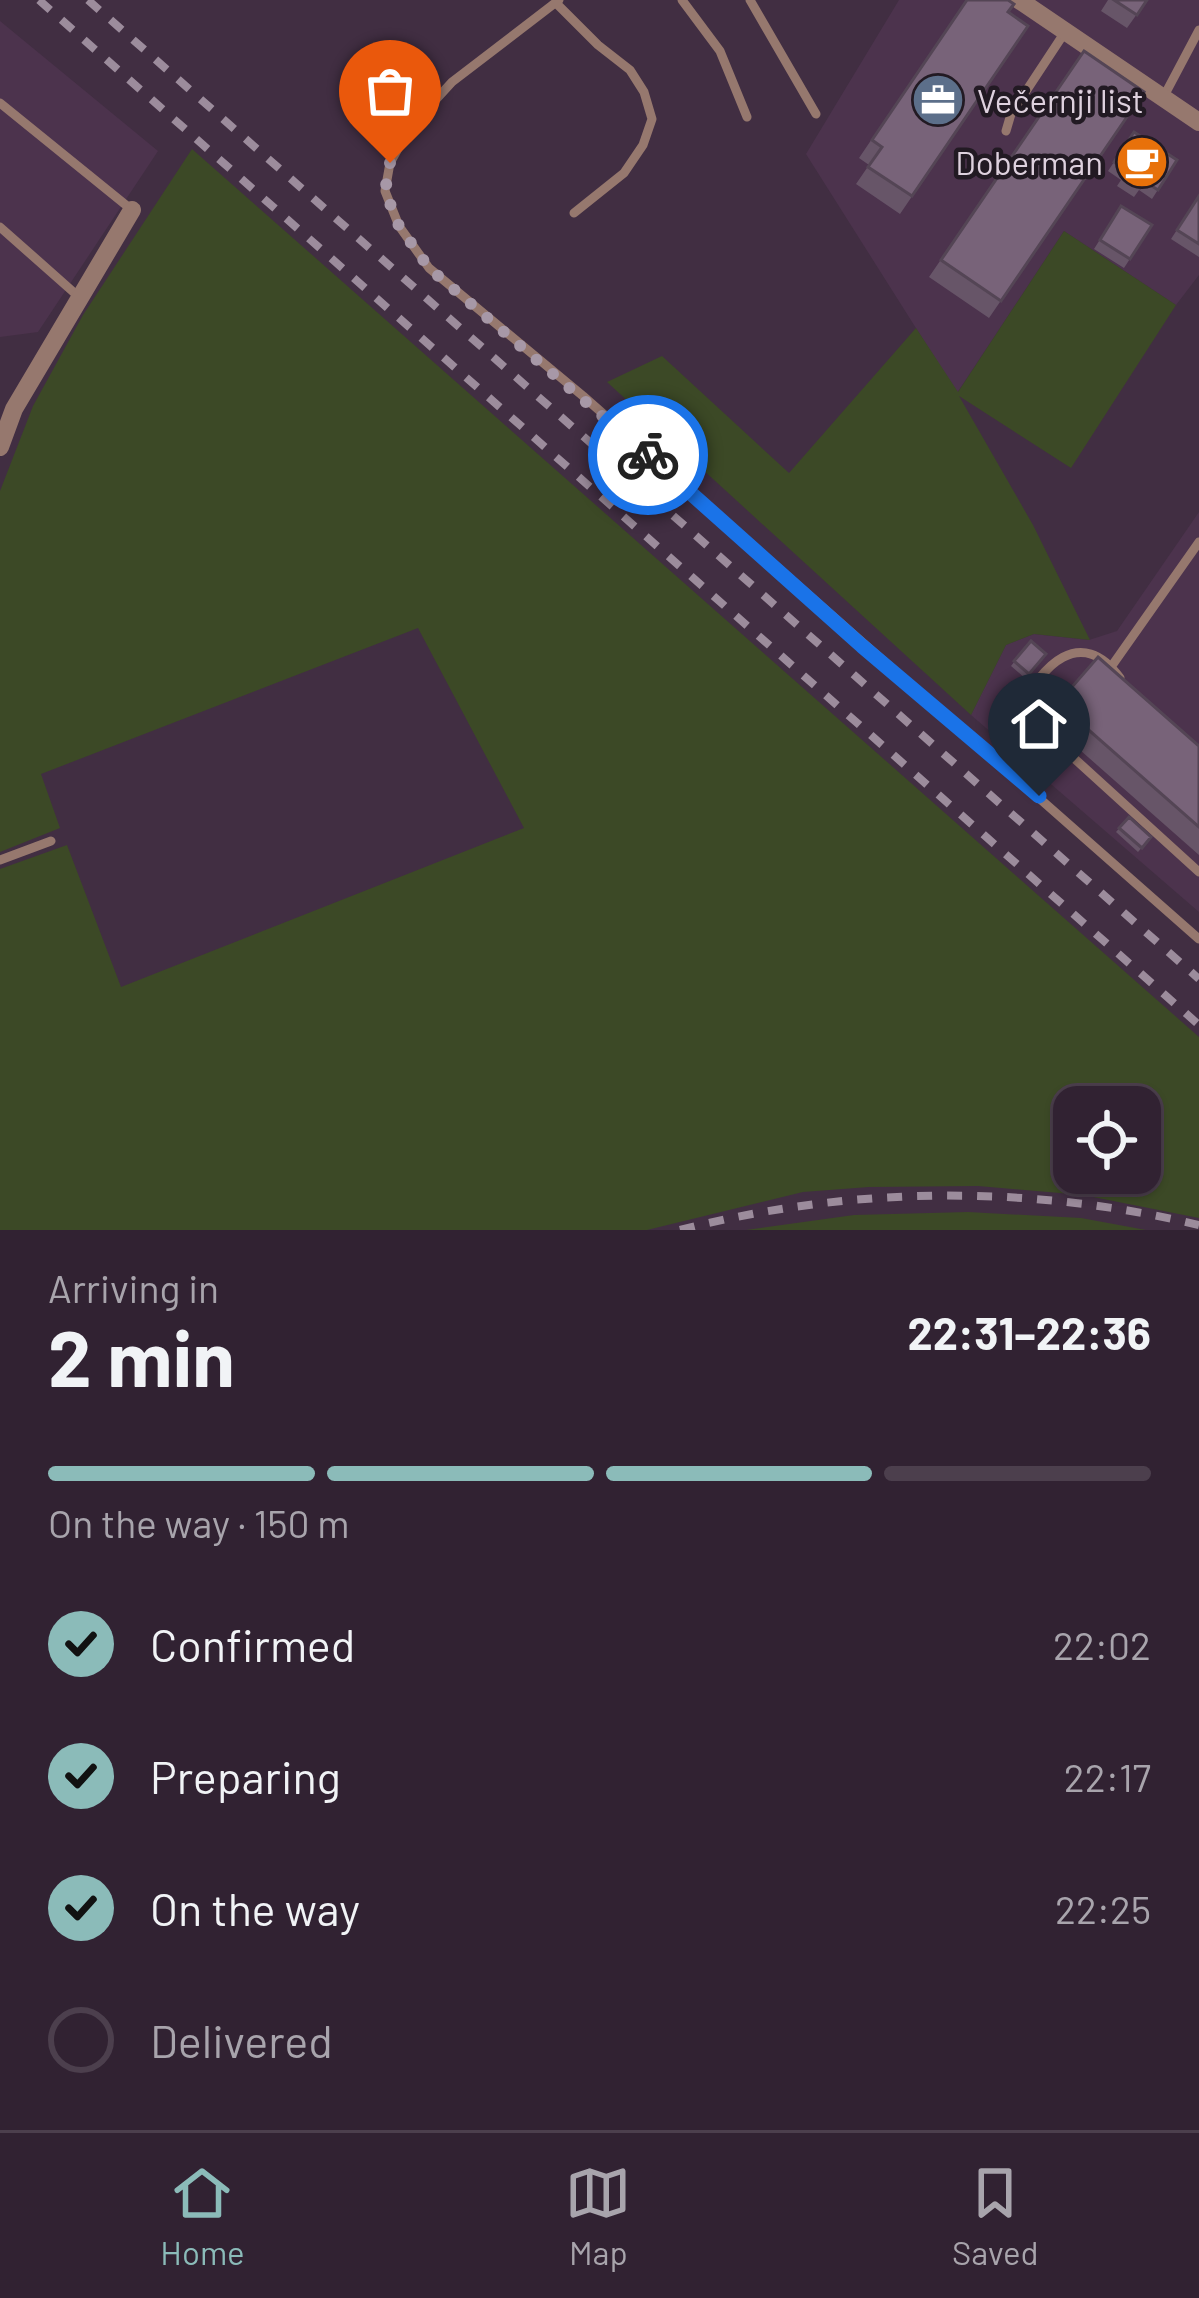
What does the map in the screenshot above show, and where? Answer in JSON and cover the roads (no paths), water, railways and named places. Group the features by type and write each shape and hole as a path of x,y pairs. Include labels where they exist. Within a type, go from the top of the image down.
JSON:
{"street":[{"path":"1019,0 1199,122"},
{"path":"0,446 14,409 132,210"}],"lane":[{"path":"537,0 554,4 630,70 644,92 652,119 643,146 624,173 574,212"},
{"path":"682,0 720,51 747,117"},
{"path":"750,0 816,114"},
{"path":"554,4 452,82 409,129 390,163 385,191 399,226 429,268 583,397 1199,939"},
{"path":"1163,98 1199,30"},
{"path":"1006,130 1011,114 1065,32"},
{"path":"1186,55 1199,62"},
{"path":"0,103 132,210"},
{"path":"0,227 80,297"},
{"path":"1112,667 1199,542"},
{"path":"1122,681 1112,667 1079,652 1066,654 1049,667 1021,710 1199,872"},
{"path":"0,860 51,841"}],"railway":[{"path":"39,0 1199,1025"},
{"path":"88,0 1199,979"},
{"path":"680,1230 809,1205 939,1196 1069,1202 1199,1225"}],"place":[{"name":"Večernji list","path":"938,100"},
{"name":"Doberman","path":"1142,162"}]}
